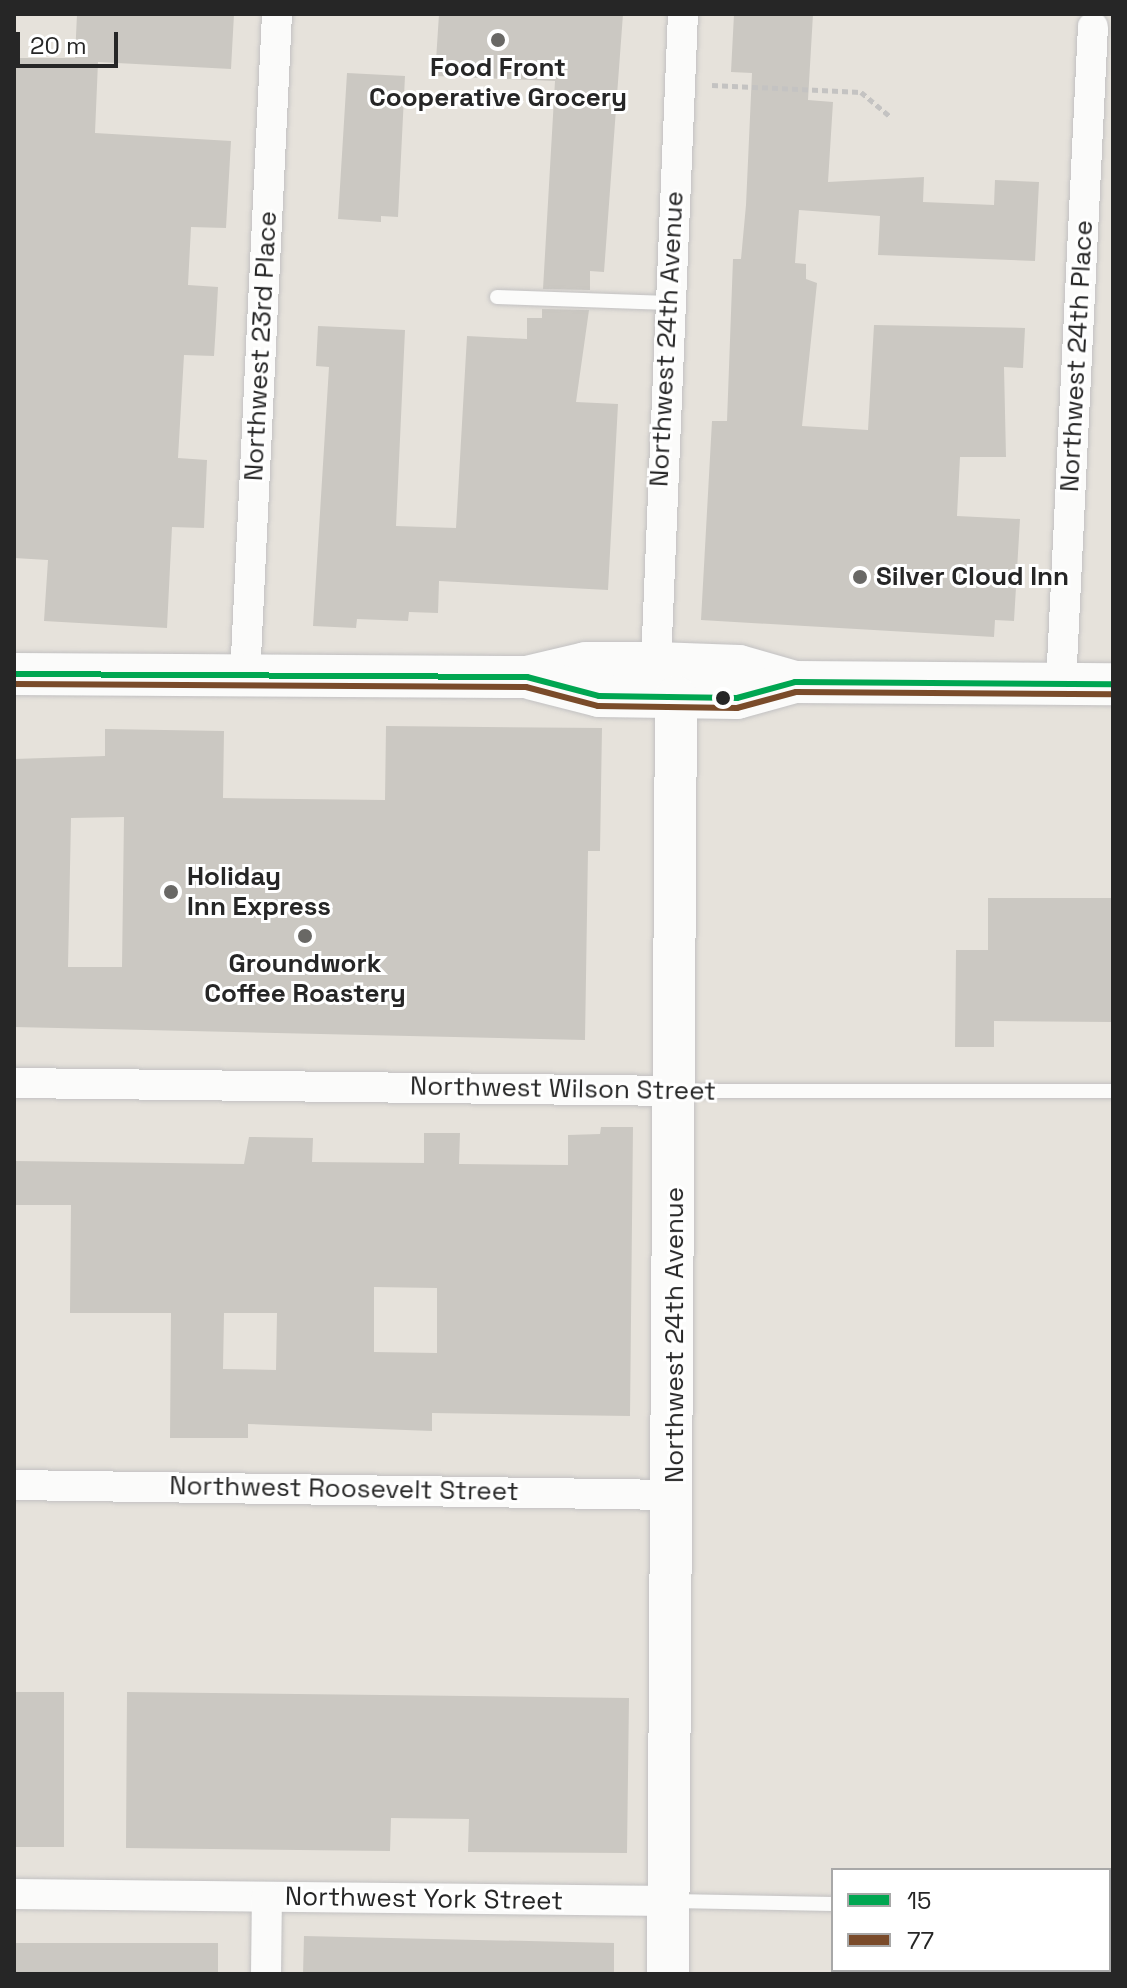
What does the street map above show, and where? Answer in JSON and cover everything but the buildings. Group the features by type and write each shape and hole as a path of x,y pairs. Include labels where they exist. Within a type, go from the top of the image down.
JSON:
{"street":[{"name":"Northwest 23rd Place","path":"245,678 277,14"},
{"name":"Northwest 24th Avenue","path":"668,1974 675,1091 666,680 669,303 683,14"},
{"name":"Northwest 24th Place","path":"1061,685 1093,27"},
{"path":"14,674 245,678 527,677 599,696 666,680 737,698 795,682 1113,684"},
{"name":"Northwest Wilson Street","path":"14,1083 675,1091"},
{"name":"Northwest Roosevelt Street","path":"14,1485 674,1495"},
{"name":"Northwest York Street","path":"14,1894 669,1901"},
{"path":"266,1974 267,1897"}],"lane":[{"path":"497,297 669,303"},
{"name":"Northwest Wilson Street","path":"675,1091 1113,1091"},
{"name":"Northwest York Street","path":"669,1901 831,1904"}],"path":[{"path":"679,83 861,92 891,117"}],"transit line":[{"name":"15","path":"14,674 527,677 599,696 737,698 795,682 1113,684"},
{"name":"77","path":"14,684 526,687 598,706 737,708 796,692 1113,694"}],"place":[{"name":"Food Front Cooperative Grocery","path":"498,40"},
{"name":"Silver Cloud Inn","path":"860,577"},
{"name":"Holiday Inn Express","path":"171,892"},
{"name":"Groundwork Coffee Roastery","path":"305,936"}]}
